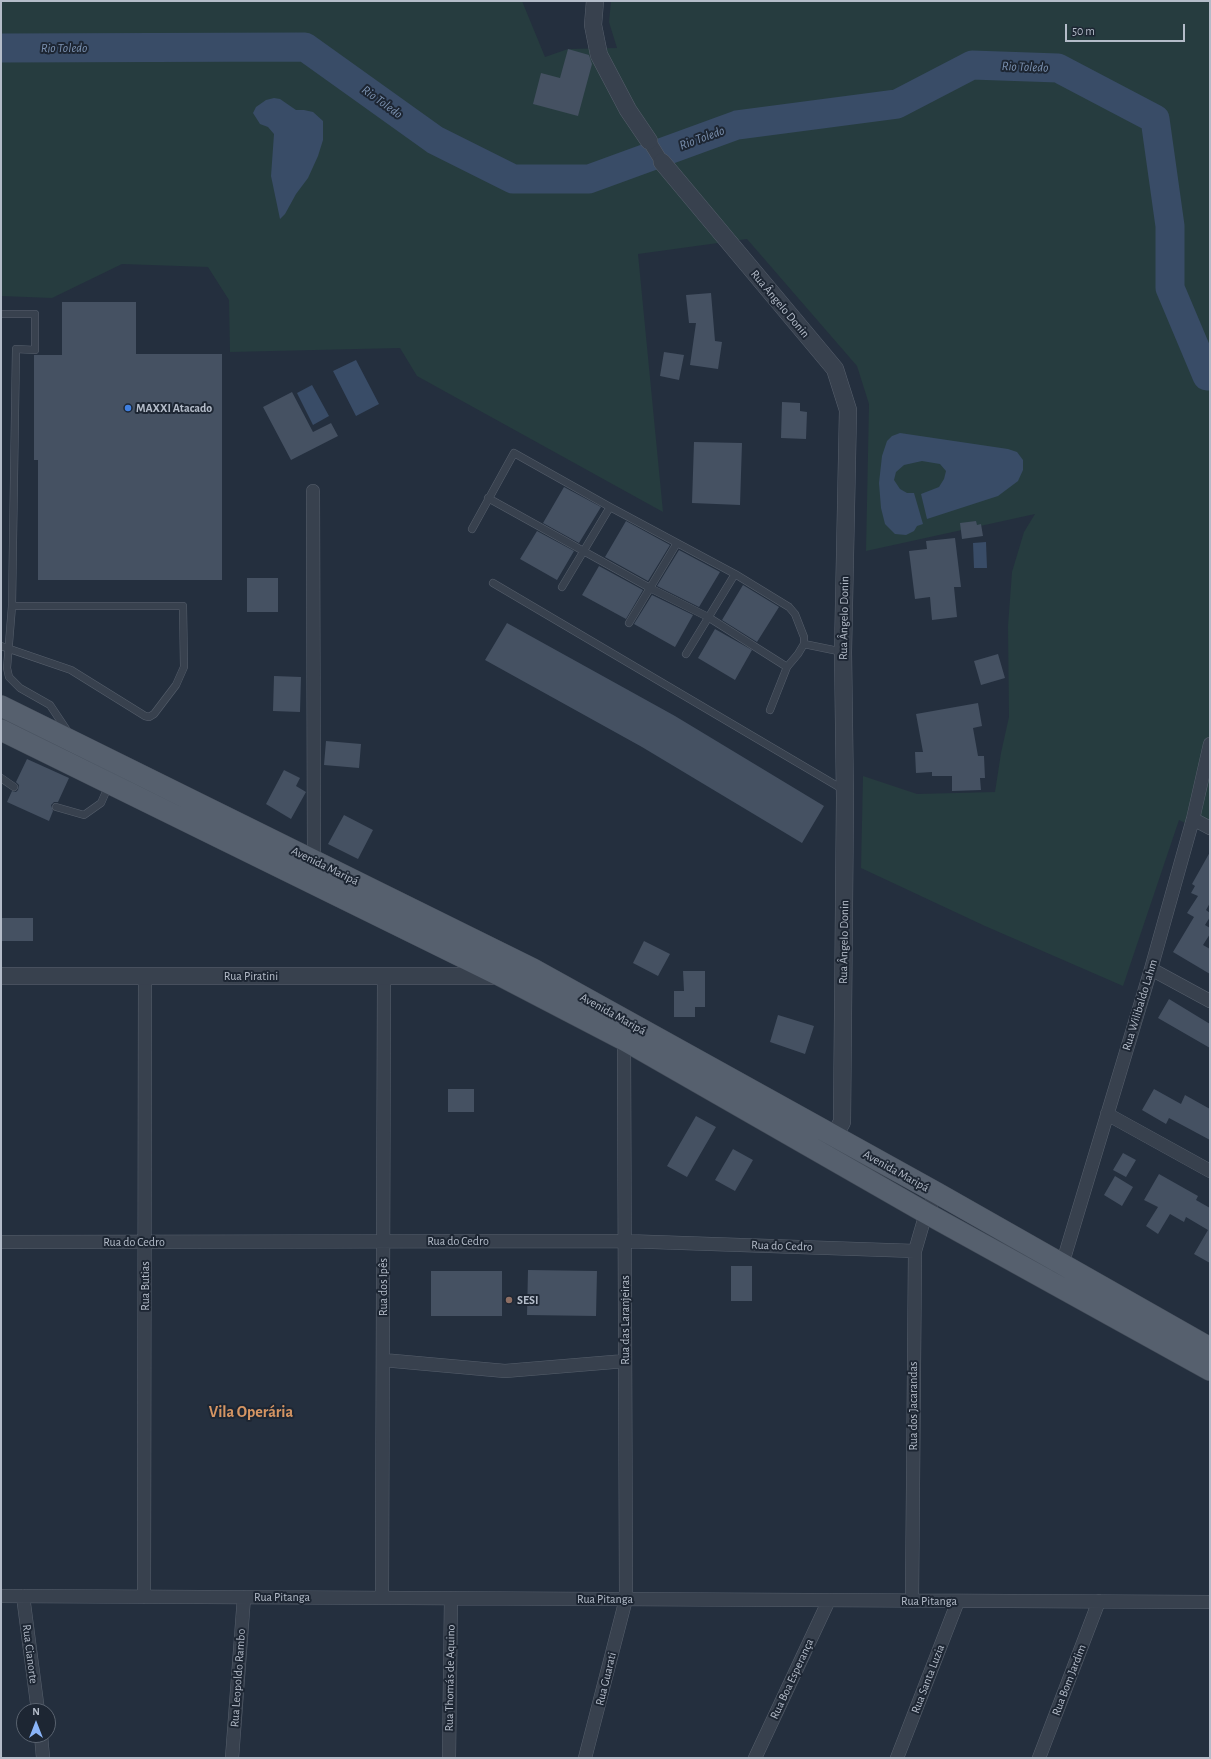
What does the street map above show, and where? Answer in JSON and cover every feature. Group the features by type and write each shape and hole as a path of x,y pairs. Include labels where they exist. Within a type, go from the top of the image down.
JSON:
{"main road":[{"name":"Avenida Maripá","path":"1,706 73,741 116,775 458,955 500,976 628,1033 834,1136 937,1193 1057,1273 1210,1370"},
{"name":"Avenida Maripá","path":"1,730 116,775 314,860 511,958 822,1154 926,1213 1057,1273 1210,1348"},
{"path":"458,955 468,953 472,947 472,939"}],"street":[{"path":"595,1 593,25 599,55 628,110 662,162"},
{"name":"Rua Ângelo Donin","path":"662,162 835,370 848,410 843,652 845,790 842,1122 834,1136"},
{"path":"313,491 314,860"},
{"name":"Rua Wilibaldo Lahm","path":"1057,1273 1151,969 1193,819 1210,744"},
{"path":"1193,819 1210,828"},
{"path":"500,976 511,958"},
{"path":"1151,969 1210,1001"},
{"name":"Rua Piratini","path":"1,976 500,976"},
{"name":"Rua Butias","path":"144,976 144,1597"},
{"name":"Rua dos Ipês","path":"382,1598 384,976"},
{"name":"Rua das Laranjeiras","path":"626,1599 624,1240 628,1033"},
{"path":"1107,1114 1210,1171"},
{"path":"822,1154 834,1136"},
{"name":"Rua dos Jacarandas","path":"912,1600 915,1251 926,1213 937,1193"},
{"name":"Rua do Cedro","path":"1,1242 624,1240 915,1251"},
{"path":"383,1360 505,1371 625,1361"},
{"name":"Rua Pitanga","path":"1,1596 1210,1602"},
{"name":"Rua Cianorte","path":"23,1596 37,1703"},
{"name":"Rua Leopoldo Rambo","path":"232,1758 244,1597"},
{"name":"Rua Thomás de Aquino","path":"449,1758 451,1598"},
{"name":"Rua Guarati","path":"585,1758 626,1599"},
{"name":"Rua Boa Esperança","path":"755,1758 829,1600"},
{"name":"Rua Santa Luzia","path":"897,1758 958,1601"},
{"name":"Rua Bom Jardim","path":"1039,1758 1099,1601"},
{"path":"42,1743 44,1758"}],"lane":[{"path":"1,314 35,314 35,350 16,349 12,606 6,668 9,677 20,688 50,705 73,741"},
{"path":"472,529 514,453 610,507 735,574 789,607 795,614 804,637 804,644 787,667 770,710"},
{"path":"488,498 583,552 708,617 787,667"},
{"path":"562,587 610,507"},
{"path":"629,623 677,543"},
{"path":"686,654 735,574"},
{"path":"493,583 845,790"},
{"path":"1,646 71,670 145,716 149,717 154,714 176,685 184,667 183,606 12,606"},
{"path":"804,644 843,652"},
{"path":"56,807 84,815 101,803 116,775"},
{"path":"1,778 14,787"}],"green space":[{"path":"1,1 522,1 545,57 568,49 617,48 609,22 611,1 1210,1 1210,835 1179,820 1123,986 985,926 861,868 863,776 917,794 995,792 1001,753 1009,717 1008,626 1012,572 1024,532 1035,514 866,551 869,404 857,366 747,239 638,254 663,512 417,376 400,348 230,352 229,300 208,267 122,264 52,298 1,296"}],"water":[{"path":"274,98 280,99 296,110 313,112 323,121 323,140 318,156 308,178 296,194 285,214 280,219 271,176 274,134 268,127 260,124 253,113 256,107 266,100"},
{"path":"356,360 379,404 356,416 333,371"},
{"path":"312,385 329,416 313,425 297,393"},
{"path":"900,433 1008,449 1017,452 1023,460 1023,470 1018,481 998,496 927,519 921,494 939,487 944,479 946,471 940,464 922,461 904,465 896,472 894,480 900,489 907,493 914,493 923,524 917,526 914,531 906,535 895,534 885,524 881,508 879,483 882,456 887,441 892,436"},
{"path":"986,542 987,568 974,568 973,543"}],"building":[{"path":"568,49 589,55 592,64 578,116 533,104 541,73 560,78"},
{"path":"711,293 715,341 722,342 718,369 690,365 696,323 689,323 686,295"},
{"name":"MAXXI Atacado","path":"62,302 136,302 136,354 222,354 222,580 38,580 38,460 34,460 34,355 62,355"},
{"path":"664,352 684,355 679,380 660,376"},
{"path":"292,392 313,432 331,423 338,436 291,460 263,407"},
{"path":"782,402 800,403 800,411 807,412 806,439 781,438"},
{"path":"694,442 742,443 740,505 692,503"},
{"path":"564,487 601,507 579,543 543,523"},
{"path":"626,521 670,545 648,581 605,557"},
{"path":"976,521 977,525 981,524 983,536 962,539 960,523"},
{"path":"537,531 574,551 557,580 520,559"},
{"path":"955,538 961,587 954,587 957,617 932,620 930,597 915,599 909,551 927,549 926,541"},
{"path":"679,550 720,572 699,607 657,586"},
{"path":"599,566 643,590 626,619 582,595"},
{"path":"247,578 278,578 278,612 247,612"},
{"path":"743,585 779,607 757,642 722,620"},
{"path":"652,595 693,615 675,647 634,624"},
{"path":"507,623 675,716 824,806 802,843 642,747 485,660"},
{"path":"715,629 752,650 735,680 698,658"},
{"path":"998,654 1005,678 981,685 974,661"},
{"path":"274,676 301,677 300,712 273,711"},
{"path":"978,703 982,726 973,728 978,756 984,756 985,778 980,778 981,790 952,791 952,776 932,776 932,772 916,773 915,752 923,752 916,714"},
{"path":"326,741 361,744 359,768 324,765"},
{"path":"27,759 69,778 58,802 54,802 51,805 53,811 49,821 7,802 12,791 16,792 18,790 19,785 16,782"},
{"path":"284,770 300,778 296,786 306,792 291,819 266,804"},
{"path":"344,815 373,830 358,859 328,844"},
{"path":"1210,852 1210,903 1206,910 1210,913 1210,917 1205,925 1210,928 1210,934 1203,945 1210,949 1210,974 1173,952 1194,917 1187,913 1198,896 1191,893 1195,886 1192,884"},
{"path":"1,918 33,918 33,941 1,941"},
{"path":"644,941 670,954 658,976 633,963"},
{"path":"683,971 705,971 705,1007 695,1007 695,1017 674,1017 674,991 684,991"},
{"path":"1169,999 1210,1024 1210,1048 1158,1018"},
{"path":"778,1015 814,1026 805,1054 770,1042"},
{"path":"448,1089 474,1089 474,1112 448,1112"},
{"path":"1154,1089 1181,1104 1185,1095 1210,1109 1210,1140 1169,1118 1166,1124 1142,1110"},
{"path":"696,1116 716,1127 687,1177 667,1166"},
{"path":"733,1149 753,1160 735,1191 715,1180"},
{"path":"1123,1153 1136,1160 1126,1177 1113,1170"},
{"path":"1159,1174 1198,1196 1196,1200 1210,1208 1210,1263 1194,1254 1208,1230 1186,1217 1184,1222 1170,1214 1158,1234 1146,1226 1158,1207 1144,1200"},
{"path":"1115,1176 1133,1187 1122,1206 1104,1195"},
{"path":"731,1266 752,1266 752,1301 731,1301"},
{"path":"528,1270 597,1271 596,1316 527,1315"},
{"path":"431,1271 502,1271 502,1316 431,1316"}],"waterway":[{"name":"Rio Toledo","path":"1,48 305,47 435,140 513,179 589,179 737,125 897,104 972,65 1058,68 1155,119 1170,226 1170,288 1207,376 1210,376"}],"place":[{"name":"MAXXI Atacado","path":"128,408"},
{"name":"SESI","path":"509,1300"}],"district":[{"name":"Vila Operária","path":"251,1412"}]}
